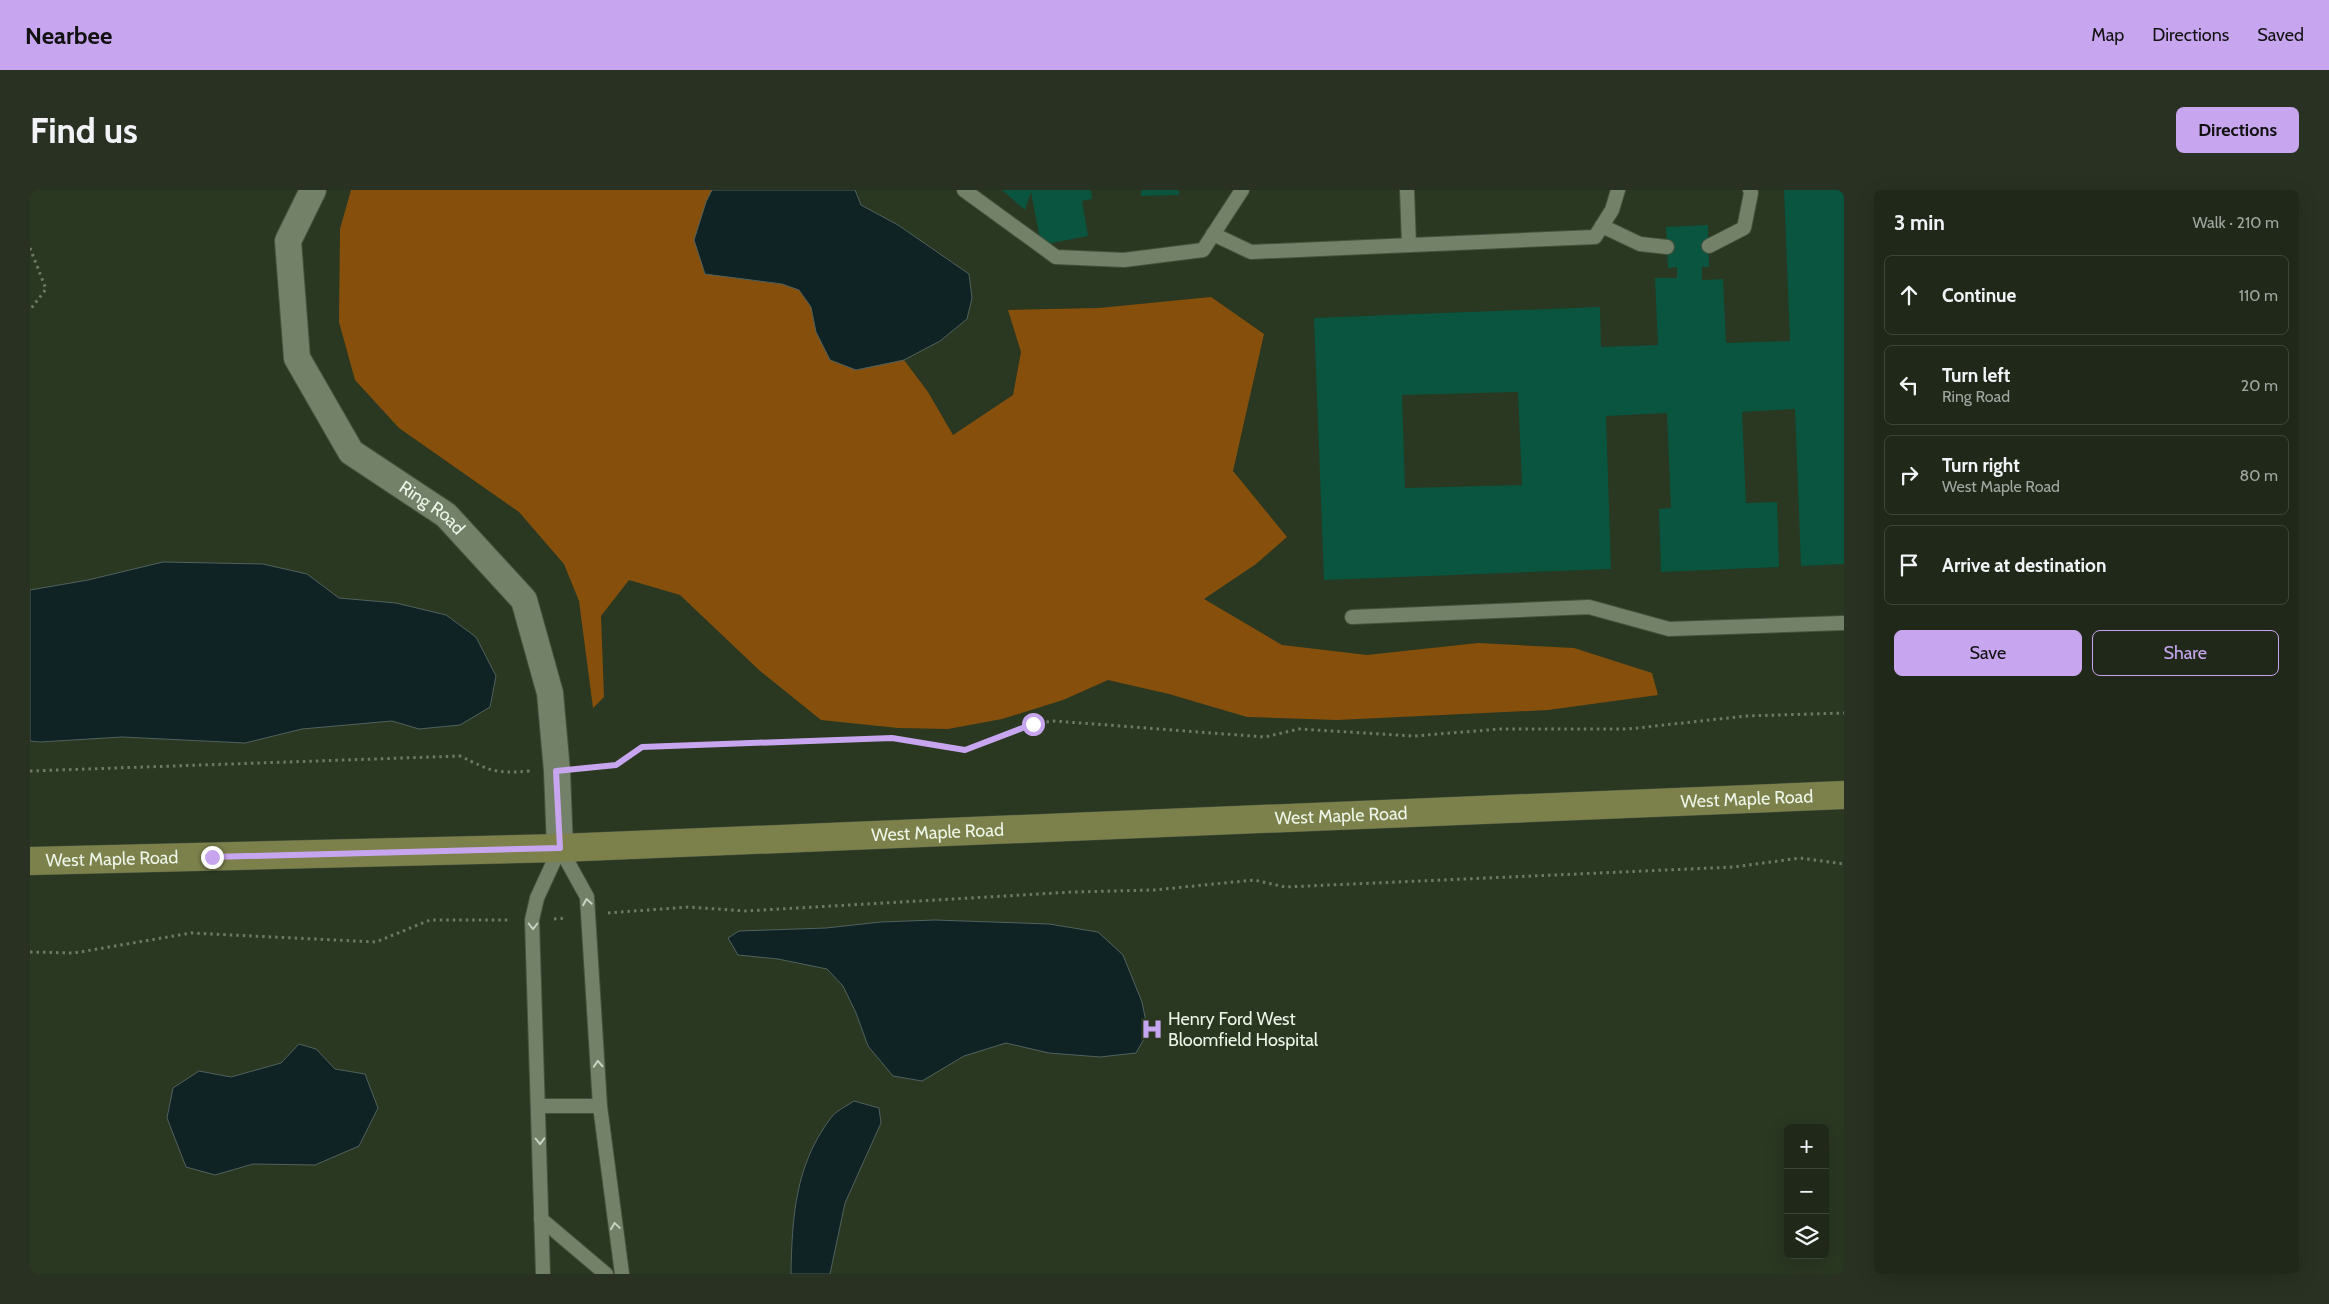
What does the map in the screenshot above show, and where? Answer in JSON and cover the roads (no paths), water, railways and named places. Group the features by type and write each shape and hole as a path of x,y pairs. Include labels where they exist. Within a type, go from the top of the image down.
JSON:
{"main road":[{"name":"West Maple Road","path":"30,861 560,848 1844,795"}],"street":[{"name":"Ring Road","path":"313,190 288,241 297,358 351,452 446,515 524,600 550,693 560,848"}],"lane":[{"path":"964,190 1056,258 1124,260 1203,250 1242,190"},
{"path":"1407,190 1409,245"},
{"path":"1213,234 1251,252 1595,237 1612,210 1618,190"},
{"path":"1709,246 1744,228 1752,193 1750,190"},
{"path":"1602,226 1640,244 1667,247"},
{"path":"1352,617 1589,607 1669,629 1844,623"},
{"path":"560,848 587,896 600,1106 622,1274"},
{"path":"543,1274 540,1106 532,920 537,898 560,848"},
{"path":"540,1106 600,1106"},
{"path":"541,1219 606,1274"}],"water":[{"path":"712,190 855,190 861,205 898,225 969,274 972,298 967,319 940,341 904,360 856,370 830,360 816,332 811,307 799,290 782,284 705,274 694,240 706,202"},
{"path":"163,562 263,564 307,574 339,598 396,603 446,615 476,637 496,676 490,707 460,725 419,729 392,721 302,729 245,743 122,737 30,741 30,590 88,580"},
{"path":"935,920 1049,924 1098,932 1123,955 1142,1002 1148,1032 1136,1053 1100,1057 1049,1053 1006,1043 964,1056 922,1081 893,1076 868,1046 856,1013 843,986 827,969 778,959 738,955 728,938 739,931 826,928 881,922"},
{"path":"299,1044 316,1049 335,1069 365,1074 378,1108 359,1146 315,1165 253,1164 215,1175 186,1167 167,1118 173,1088 199,1071 231,1077 281,1063"},
{"path":"854,1101 879,1108 881,1123 845,1203 830,1274 791,1274 793,1233 798,1193 809,1155 832,1116"}],"place":[{"name":"Henry Ford West Bloomfield Hospital","path":"1152,1029"}]}
